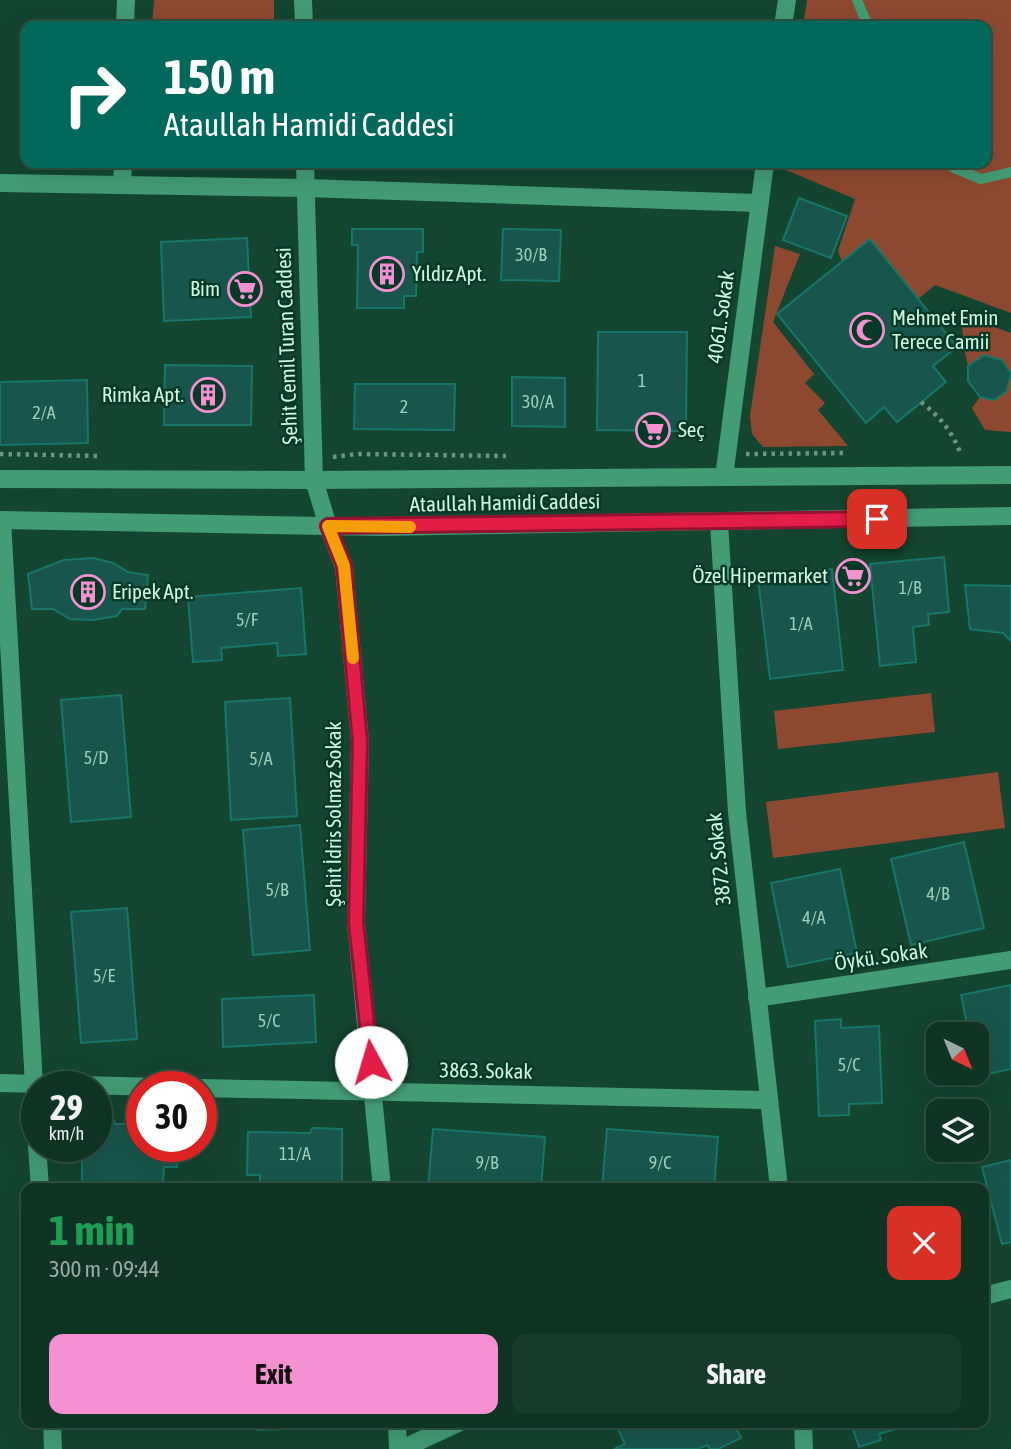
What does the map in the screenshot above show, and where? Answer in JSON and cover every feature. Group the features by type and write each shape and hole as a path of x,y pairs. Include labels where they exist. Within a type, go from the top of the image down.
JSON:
{"street":[{"path":"125,21 126,0"},
{"path":"303,0 304,21"},
{"path":"784,21 787,0"},
{"path":"122,184 123,168"},
{"name":"Şehit Cemil Turan Caddesi","path":"305,168 314,480 328,526"},
{"name":"4061. Sokak","path":"724,477 764,168"},
{"path":"0,183 305,188 759,203"},
{"name":"Ataullah Hamidi Caddesi","path":"0,480 1011,475"},
{"name":"Ataullah Hamidi Caddesi","path":"1,520 328,526 719,523 1011,516"},
{"path":"1,520 33,1071"},
{"name":"3872. Sokak","path":"719,523 737,813 778,1183"},
{"name":"Şehit İdris Solmaz Sokak","path":"328,526 344,566 360,742 356,922 382,1183"},
{"name":"Öykü. Sokak","path":"757,998 1011,960"},
{"path":"0,1083 21,1084"},
{"name":"3863. Sokak","path":"217,1087 769,1100"},
{"path":"38,1162 40,1183"},
{"path":"989,1295 1011,1289"},
{"path":"52,1428 53,1449"},
{"path":"398,1428 400,1449 447,1428"},
{"path":"803,1428 804,1449"}],"lane":[{"path":"857,0 865,21"},
{"path":"954,168 981,179 1011,172"}],"path":[{"path":"921,402 952,432 960,452"},
{"path":"946,452 972,452"},
{"path":"726,454 852,453"},
{"path":"0,454 110,456"},
{"path":"313,460 357,454 513,456"}],"shaded area":[{"path":"154,0 274,0 274,21 152,21"},
{"path":"807,0 1011,0 1011,313 935,285 918,299 842,262 838,251 855,199 786,170 991,168 991,21 804,21"},
{"path":"775,246 800,254 773,322 814,374 805,383 825,403 818,410 848,446 763,447 752,434 750,416"},
{"path":"961,315 1011,333 1011,373 1002,360 984,355 968,366"},
{"path":"1011,374 1011,432 985,430 972,408 980,397 994,400 1007,391"},
{"path":"931,693 935,732 778,749 774,711"},
{"path":"998,772 1005,828 773,858 766,802"}],"building":[{"path":"799,198 847,216 831,258 783,240"},
{"name":"Yıldız Apt.","path":"352,229 423,229 423,252 417,252 416,296 404,296 404,308 357,308 358,245 352,245"},
{"path":"503,229 561,230 559,281 501,280"},
{"path":"247,238 251,317 164,321 161,242"},
{"name":"Mehmet Emin Terece Camii","path":"870,239 957,347 933,366 946,382 897,422 884,407 866,423 777,314"},
{"path":"598,332 687,332 686,431 597,430"},
{"path":"984,355 1002,360 1011,373 1007,391 994,400 980,397 968,381 968,366"},
{"name":"Rimka Apt.","path":"165,365 252,366 251,425 164,425"},
{"path":"512,377 565,378 565,427 512,426"},
{"path":"87,380 88,443 0,445 0,382"},
{"path":"355,384 455,384 454,430 354,429"},
{"path":"944,557 949,612 928,614 929,625 913,627 916,662 880,666 870,564"},
{"name":"Eripek Apt.","path":"93,558 113,563 128,572 148,575 145,609 122,609 117,616 92,620 70,619 53,609 32,609 28,574 64,560"},
{"path":"832,569 843,670 770,679 758,578"},
{"path":"965,585 1011,586 1011,641 1003,633 970,629"},
{"path":"301,588 306,654 278,656 277,643 221,648 222,660 193,662 188,597"},
{"path":"121,695 131,817 71,822 61,700"},
{"path":"290,698 297,816 231,820 225,702"},
{"path":"300,825 310,950 253,955 243,830"},
{"path":"964,842 984,928 911,945 891,859"},
{"path":"840,869 857,953 788,967 771,883"},
{"path":"127,908 137,1039 81,1043 71,912"},
{"path":"1011,985 1011,1069 989,1074 989,1022 967,1022 961,995"},
{"path":"314,995 316,1042 223,1047 222,999"},
{"path":"841,1019 841,1028 879,1026 882,1103 849,1104 849,1115 819,1116 815,1021"},
{"path":"112,1119 115,1124 126,1124 126,1162 177,1162 177,1167 164,1167 163,1182 82,1183 82,1162 112,1162"},
{"path":"312,1128 342,1129 342,1183 260,1183 260,1175 247,1175 248,1132 310,1133"},
{"path":"433,1129 545,1137 541,1183 428,1183"},
{"path":"607,1129 718,1137 714,1183 602,1183"},
{"path":"1011,1160 1011,1242 1002,1244 989,1194 989,1183 986,1183 982,1167"},
{"path":"257,1428 285,1428 285,1429"},
{"path":"617,1428 736,1428 741,1438 718,1449 710,1449 707,1445 698,1449 614,1449 625,1444"},
{"path":"853,1428 899,1428 879,1434 881,1440 859,1447"}],"slow traffic":[{"path":"353,658 344,566 328,526 410,527"}],"place":[{"name":"Yıldız Apt.","path":"387,274"},
{"name":"Bim","path":"245,289"},
{"name":"Mehmet Emin Terece Camii","path":"867,330"},
{"name":"Rimka Apt.","path":"208,395"},
{"name":"Seç","path":"653,430"},
{"name":"Özel Hipermarket","path":"853,576"},
{"name":"Eripek Apt.","path":"88,592"}],"route":[{"path":"371,1062 356,922 360,742 344,566 328,526 877,519"}]}
